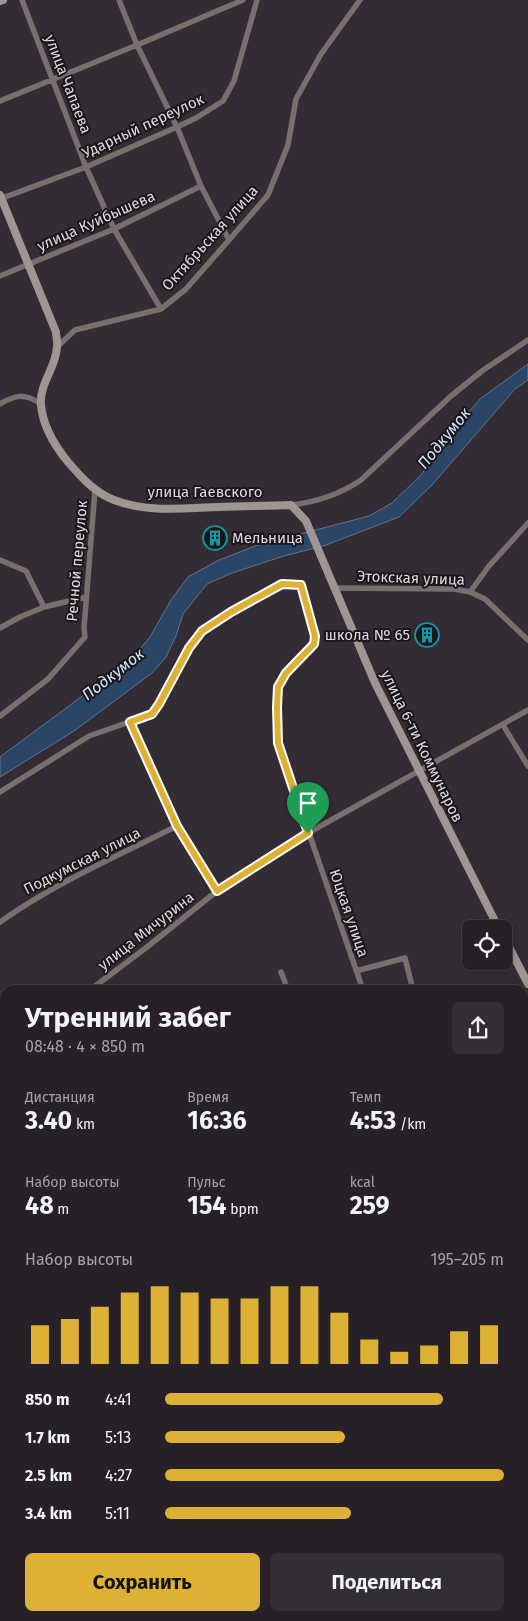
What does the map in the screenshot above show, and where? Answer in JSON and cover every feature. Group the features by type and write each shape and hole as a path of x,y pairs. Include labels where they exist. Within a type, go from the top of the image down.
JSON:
{"main road":[{"name":"улица Гаевского","path":"0,198 56,332 57,348 52,366 42,388 40,404 44,424 53,443 80,476 95,490 112,500 128,505 154,508 291,505"},
{"name":"улица 6-ти Коммунаров","path":"291,505 306,521 375,683 418,772 494,920"},
{"path":"512,953 528,984"}],"street":[{"name":"улица Чапаева","path":"22,0 86,167 114,229 161,309"},
{"path":"119,0 137,45 177,127 201,186 229,240"},
{"path":"0,101 242,0"},
{"name":"Ударный переулок","path":"0,198 86,167 196,118 223,101 234,81 257,0"},
{"name":"Октябрьская улица","path":"57,348 75,330 161,309 186,289 229,240 268,195 288,145 296,98 321,54 360,0"},
{"name":"улица Куйбышева","path":"0,276 114,229 201,186"},
{"name":"улица Гаевского","path":"291,505 327,498 345,491 360,480 451,396 482,371 528,340"},
{"path":"0,404 10,398 27,396 40,404"},
{"name":"Речной переулок","path":"0,716 48,679 85,638 86,597 95,490"},
{"path":"470,592 489,566 528,523"},
{"path":"0,560 26,571 44,607"},
{"name":"Юцкая улица","path":"130,722 152,714 189,648 202,631 231,612 282,584 301,585 315,636 314,644 286,673 278,687 278,743 361,985"},
{"name":"Этокская улица","path":"334,588 454,589 470,592 485,599 528,640"},
{"path":"0,628 44,607 86,597"},
{"name":"улица Мичурина","path":"96,985 217,891 308,833 528,710"},
{"path":"0,792 89,736 130,722 177,826 217,891"},
{"path":"502,725 528,766"},
{"name":"Подкумская улица","path":"0,922 30,901 177,826"},
{"name":"Юцкая улица","path":"356,971 405,958 412,985"},
{"path":"281,972 286,985"}],"water":[{"name":"Подкумок","path":"528,364 528,380 515,389 432,485 399,517 326,545 232,573 207,584 183,614 176,636 166,657 152,673 74,731 0,777 0,757 131,660 150,637 171,600 188,577 219,560 258,545 369,516 392,503 420,476 480,399"}],"place":[{"name":"Мельница","path":"215,538"},
{"name":"школа № 65","path":"427,635"}],"route":[{"path":"282,584 301,585 315,636 314,644 286,673 278,687 277,707 278,743 308,833 217,891 177,826 130,722 152,714 189,648 202,631 231,612 282,584"}]}
